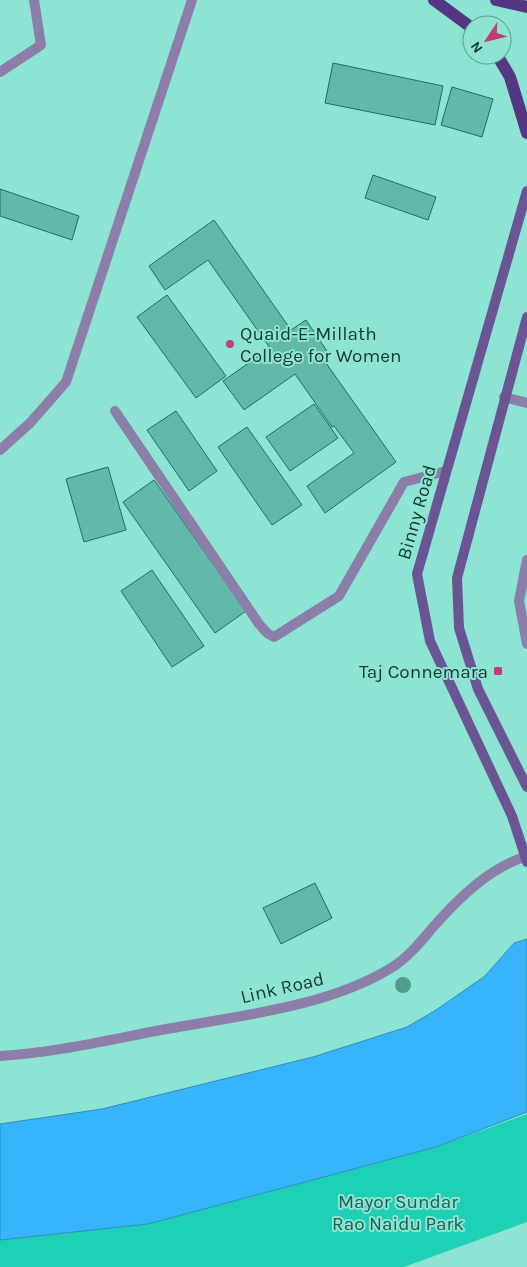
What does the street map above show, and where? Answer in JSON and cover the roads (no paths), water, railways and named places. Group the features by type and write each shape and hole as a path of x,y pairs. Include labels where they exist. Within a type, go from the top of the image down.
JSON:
{"main road":[{"path":"434,0 462,21"},
{"path":"496,0 527,7"},
{"path":"503,65 510,76 527,132"},
{"name":"Binny Road","path":"526,858 512,816 430,641 417,574 527,191"},
{"path":"527,317 523,347 504,397 456,578 459,628 478,689 527,787"}],"street":[{"path":"0,72 41,45 34,0"},
{"path":"0,450 30,423 66,382 192,0"},
{"path":"504,397 527,403"},
{"path":"115,411 259,624 267,633 274,637 339,596 404,482 446,471"},
{"path":"527,560 519,601 527,644"},
{"name":"Link Road","path":"0,1056 44,1051 255,1012 315,999 350,988 397,964 467,893 496,870 526,858"}],"water":[{"path":"527,939 527,1112 436,1147 148,1224 0,1240 0,1124 102,1109 313,1057 407,1027 436,1010 485,976 514,943"}],"place":[{"name":"Quaid-E-Millath College for Women","path":"230,344"},
{"name":"Taj Connemara","path":"498,671"}],"park label":[{"name":"Mayor Sundar Rao Naidu Park","path":"398,1212"}]}
